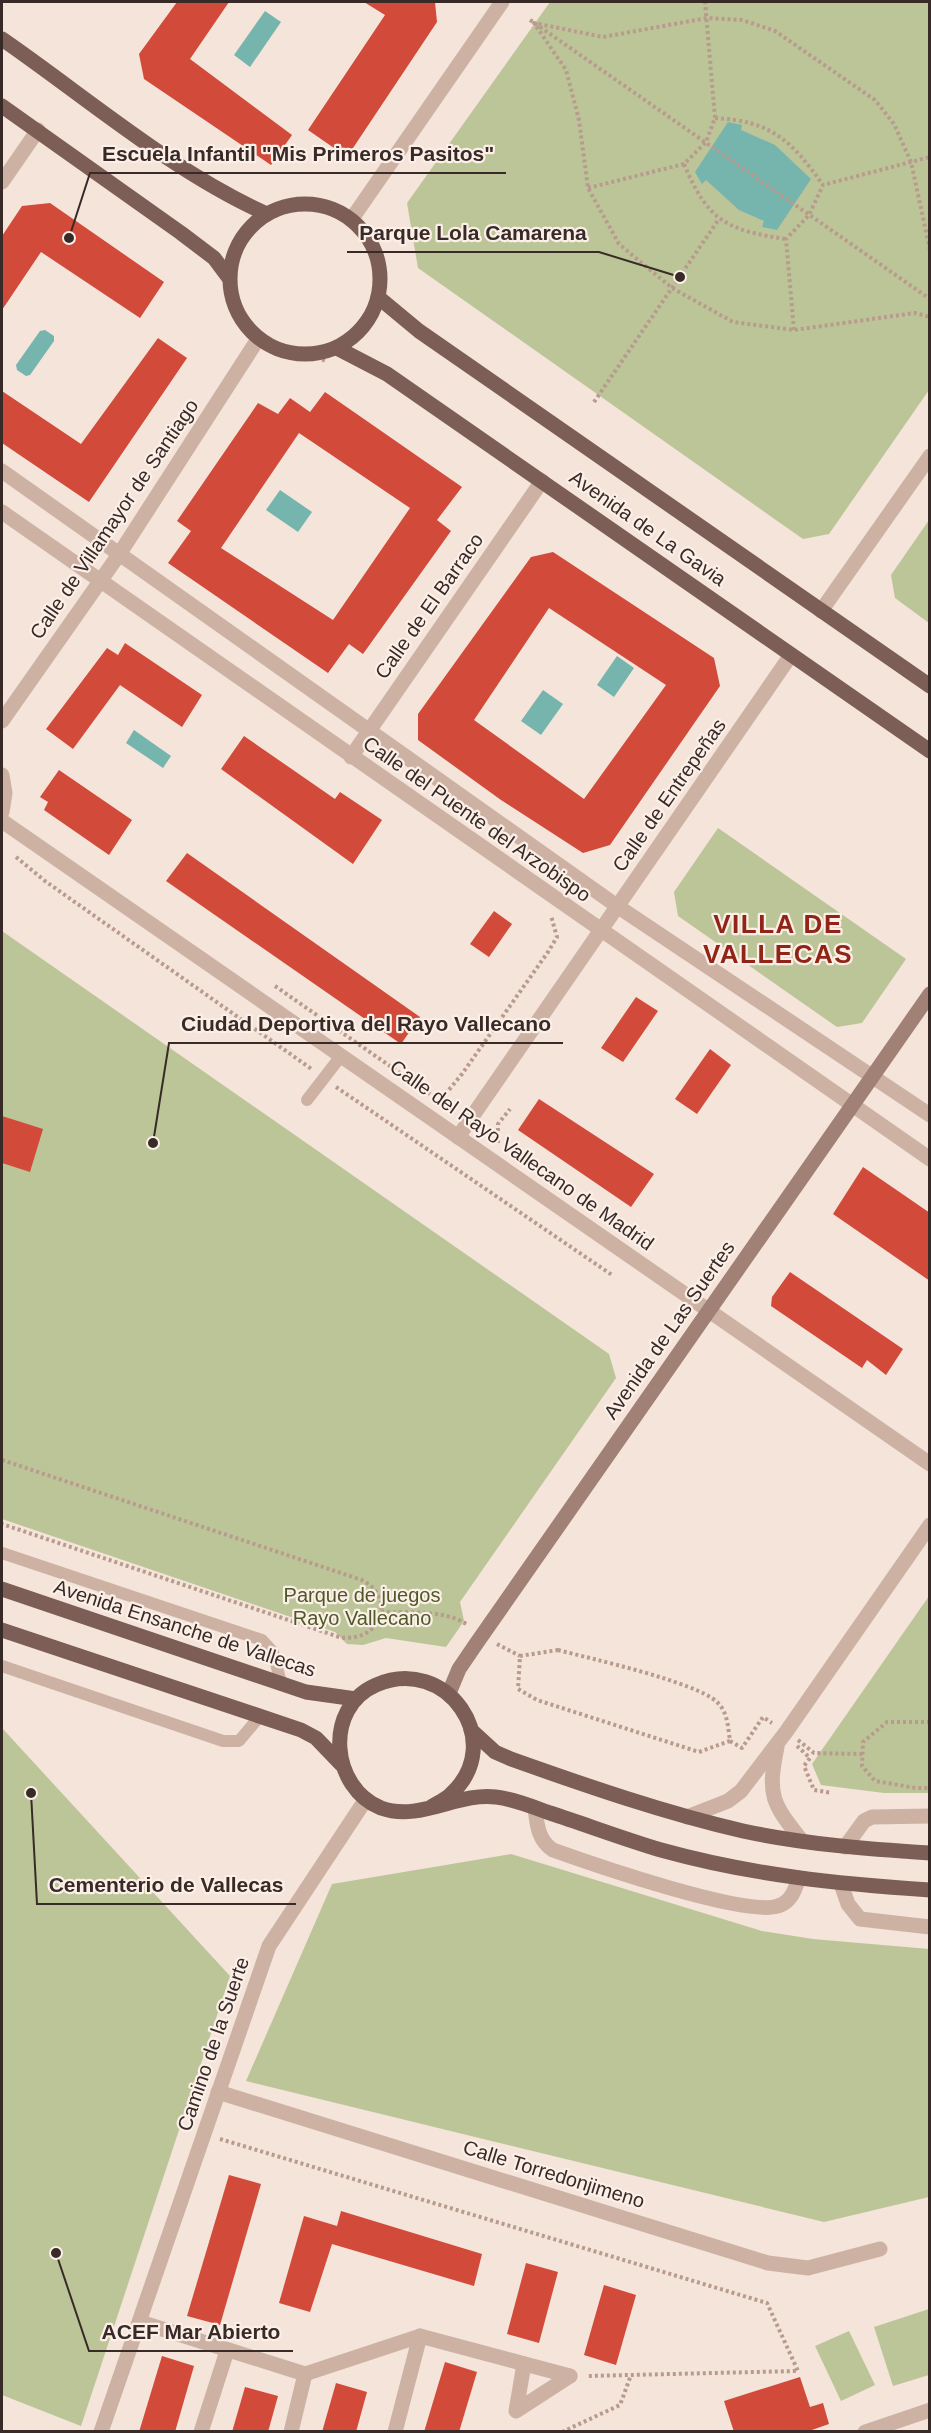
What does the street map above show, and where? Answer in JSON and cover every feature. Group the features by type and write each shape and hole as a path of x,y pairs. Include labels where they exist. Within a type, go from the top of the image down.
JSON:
{"main road":[{"path":"2,39 66,87 226,196 267,214"},
{"path":"2,106 214,258 229,278"},
{"path":"310,204 332,208 351,220 370,241 379,268 378,297 370,318 356,335 337,348 310,355 283,352 258,339 243,322 232,301 229,278 234,253 247,230 267,214 288,206 310,204"},
{"name":"Avenida de La Gavia","path":"378,297 419,331 930,686"},
{"name":"Avenida de La Gavia","path":"337,348 387,374 930,751"},
{"name":"Avenida de Las Suertes","path":"449,1694 459,1669 930,994"},
{"name":"Avenida Ensanche de Vallecas","path":"2,1589 281,1683 327,1696 356,1699"},
{"path":"2,1630 308,1733 341,1764 351,1784 366,1799 381,1808 398,1812 415,1812 494,1796 693,1858 841,1884 930,1890"},
{"path":"341,1764 339,1741 341,1730 344,1718 356,1699 372,1686 392,1679 412,1678 432,1682 449,1694 463,1710 471,1730 472,1754 465,1776 451,1794 431,1807"},
{"path":"471,1730 495,1752 511,1759 687,1817 745,1831 802,1841 930,1853"}],"street":[{"path":"351,220 502,2"},
{"path":"2,182 38,130"},
{"name":"Calle de Villamayor de Santiago","path":"2,721 120,553 258,339"},
{"path":"821,611 930,456"},
{"name":"Calle del Puente del Arzobispo","path":"2,471 617,906 930,1115"},
{"name":"Calle de El Barraco","path":"351,757 542,481"},
{"name":"Calle del Puente del Arzobispo","path":"2,512 930,1159"},
{"name":"Calle de Entrepeñas","path":"458,1137 791,655"},
{"path":"2,775 5,793 2,812"},
{"name":"Calle del Rayo Vallecano de Madrid","path":"2,821 930,1464"},
{"path":"687,1817 728,1801 741,1791 778,1734 930,1525"},
{"path":"778,1734 771,1772 772,1795 781,1814 802,1841"},
{"name":"Camino de la Suerte","path":"101,2432 269,1946 366,1799"},
{"path":"535,1808 540,1836 545,1845 553,1850 669,1887 766,1908 778,1906 788,1900 794,1894 799,1878"},
{"path":"845,1846 860,1826 872,1817 930,1816"},
{"path":"841,1884 848,1904 860,1919 930,1927"},
{"name":"Calle Torredonjimeno","path":"218,2092 768,2263 808,2268 880,2250"},
{"path":"140,2322 226,2351 305,2374 420,2336 570,2376"},
{"path":"395,2432 420,2336"},
{"path":"201,2432 226,2351"},
{"path":"524,2364 516,2411 570,2376"},
{"path":"291,2432 305,2374"},
{"path":"865,2432 930,2409"}],"lane":[{"path":"307,1100 341,1056"},
{"path":"2,1553 262,1640 273,1653 281,1683"},
{"path":"2,1666 223,1741 239,1741 260,1716"}],"path":[{"path":"588,188 684,164 706,142 715,118 705,2"},
{"path":"532,22 603,37 706,18 742,20 775,31 875,100 894,124 912,162 930,250"},
{"path":"532,22 930,299"},
{"path":"532,22 566,70 579,120 588,188 619,244 672,288 733,322 794,330 915,313 930,317"},
{"path":"715,118 747,119 777,134 802,155 823,184"},
{"path":"823,184 930,157"},
{"path":"684,164 697,196 718,219 752,234 786,239"},
{"path":"794,330 786,239 809,215 823,184"},
{"path":"594,402 718,219"},
{"path":"16,857 45,881 324,1078 612,1275"},
{"path":"414,1082 433,1095 448,1091 462,1074 556,937 555,923 544,909"},
{"path":"503,1147 497,1142 498,1124 510,1109"},
{"path":"2,1460 362,1580 371,1585 377,1593 381,1612 379,1621 366,1635 356,1639 339,1637 2,1524"},
{"path":"381,1612 429,1613 455,1617 467,1623"},
{"path":"500,1646 520,1656 558,1650 679,1684 717,1702 727,1718 730,1741"},
{"path":"520,1656 518,1689 537,1700 699,1752 730,1741 742,1748 763,1717 778,1734"},
{"path":"930,1722 887,1722 863,1742 862,1754 862,1766 875,1781 930,1788"},
{"path":"832,1792 814,1790 804,1766 810,1758 796,1741 814,1753 862,1754"},
{"path":"204,2135 767,2304 798,2371 570,2376"},
{"path":"562,2432 620,2405 631,2375"}],"green space":[{"path":"550,2 929,2 929,390 829,534 803,539 418,268 407,203"},
{"path":"929,520 929,623 895,598 891,575"},
{"path":"718,828 906,959 862,1023 837,1027 678,916 674,892"},
{"name":"Parque de juegos Rayo Vallecano","path":"2,931 609,1354 616,1378 460,1602 464,1621 446,1647 386,1638 363,1645 347,1644 335,1632 2,1519"},
{"path":"929,1596 929,1793 884,1793 821,1785 812,1764"},
{"path":"2,1728 230,1976 81,2426 2,2395"},
{"path":"511,1854 762,1931 813,1939 929,1949 929,2197 824,2222 246,2081 332,1884"},
{"path":"929,2309 929,2375 893,2386 874,2327"},
{"path":"849,2331 875,2385 841,2401 815,2346"}],"water":[{"path":"265,11 281,22 250,67 234,55"},
{"path":"728,122 742,125 741,130 775,145 811,179 777,230 762,227 764,221 739,210 706,180 702,184 695,172"},
{"path":"45,330 54,336 54,341 30,375 26,376 17,370 16,365 40,331"},
{"path":"280,490 312,512 298,532 266,510"},
{"path":"617,656 634,668 614,697 597,685"},
{"path":"543,690 563,704 541,735 521,721"},
{"path":"134,730 171,756 163,768 126,743"}],"building":[{"path":"177,2 229,2 190,59 292,135 271,165 144,79 139,54"},
{"path":"364,2 435,2 437,22 347,157 308,130 385,15"},
{"path":"50,203 164,282 140,318 41,252 2,310 2,236 22,206"},
{"path":"158,338 187,358 89,502 2,443 2,391 81,444"},
{"path":"325,392 462,487 437,520 451,531 363,654 349,644 328,673 168,563 191,531 177,521 258,403 278,414 290,398 310,412","holes":["299,433 410,508 333,620 221,548"]},
{"path":"553,552 714,658 720,686 610,845 583,853 501,800 418,740 418,714 531,557","holes":["549,608 666,685 584,799 474,720"]},
{"path":"125,643 202,695 182,727 120,685 73,749 46,729 107,648 118,655"},
{"path":"244,736 335,799 340,792 382,820 353,864 221,769"},
{"path":"59,770 132,820 109,855 44,810 48,802 40,797"},
{"path":"187,853 420,1017 401,1044 166,881"},
{"path":"494,911 512,924 489,957 470,944"},
{"path":"636,997 658,1011 623,1062 601,1048"},
{"path":"710,1049 731,1065 697,1114 675,1099"},
{"path":"539,1099 654,1174 631,1207 518,1130"},
{"path":"2,1116 43,1129 30,1172 2,1163"},
{"path":"863,1167 930,1213 930,1281 833,1214"},
{"path":"790,1272 903,1349 886,1375 867,1360 862,1368 771,1306 772,1297"},
{"path":"229,2175 261,2184 220,2325 187,2316"},
{"path":"341,2211 482,2254 474,2286 332,2244 310,2312 279,2303 304,2216 337,2226"},
{"path":"526,2263 558,2272 539,2343 507,2334"},
{"path":"604,2285 636,2295 616,2365 584,2355"},
{"path":"162,2356 194,2366 175,2432 139,2432"},
{"path":"445,2362 477,2372 459,2432 424,2432"},
{"path":"800,2377 810,2407 823,2403 829,2424 806,2432 734,2432 724,2401"},
{"path":"336,2383 367,2392 356,2432 322,2432"},
{"path":"245,2387 278,2396 268,2432 232,2432"}],"place":[{"name":"Escuela Infantil \"Mis Primeros Pasitos\"","path":"69,238"},
{"name":"Parque Lola Camarena","path":"680,277"},
{"name":"Ciudad Deportiva del Rayo Vallecano","path":"153,1143"},
{"name":"Cementerio de Vallecas","path":"31,1793"},
{"name":"ACEF Mar Abierto","path":"56,2253"}],"district":[{"name":"VILLA DE VALLECAS","path":"778,939"}]}
